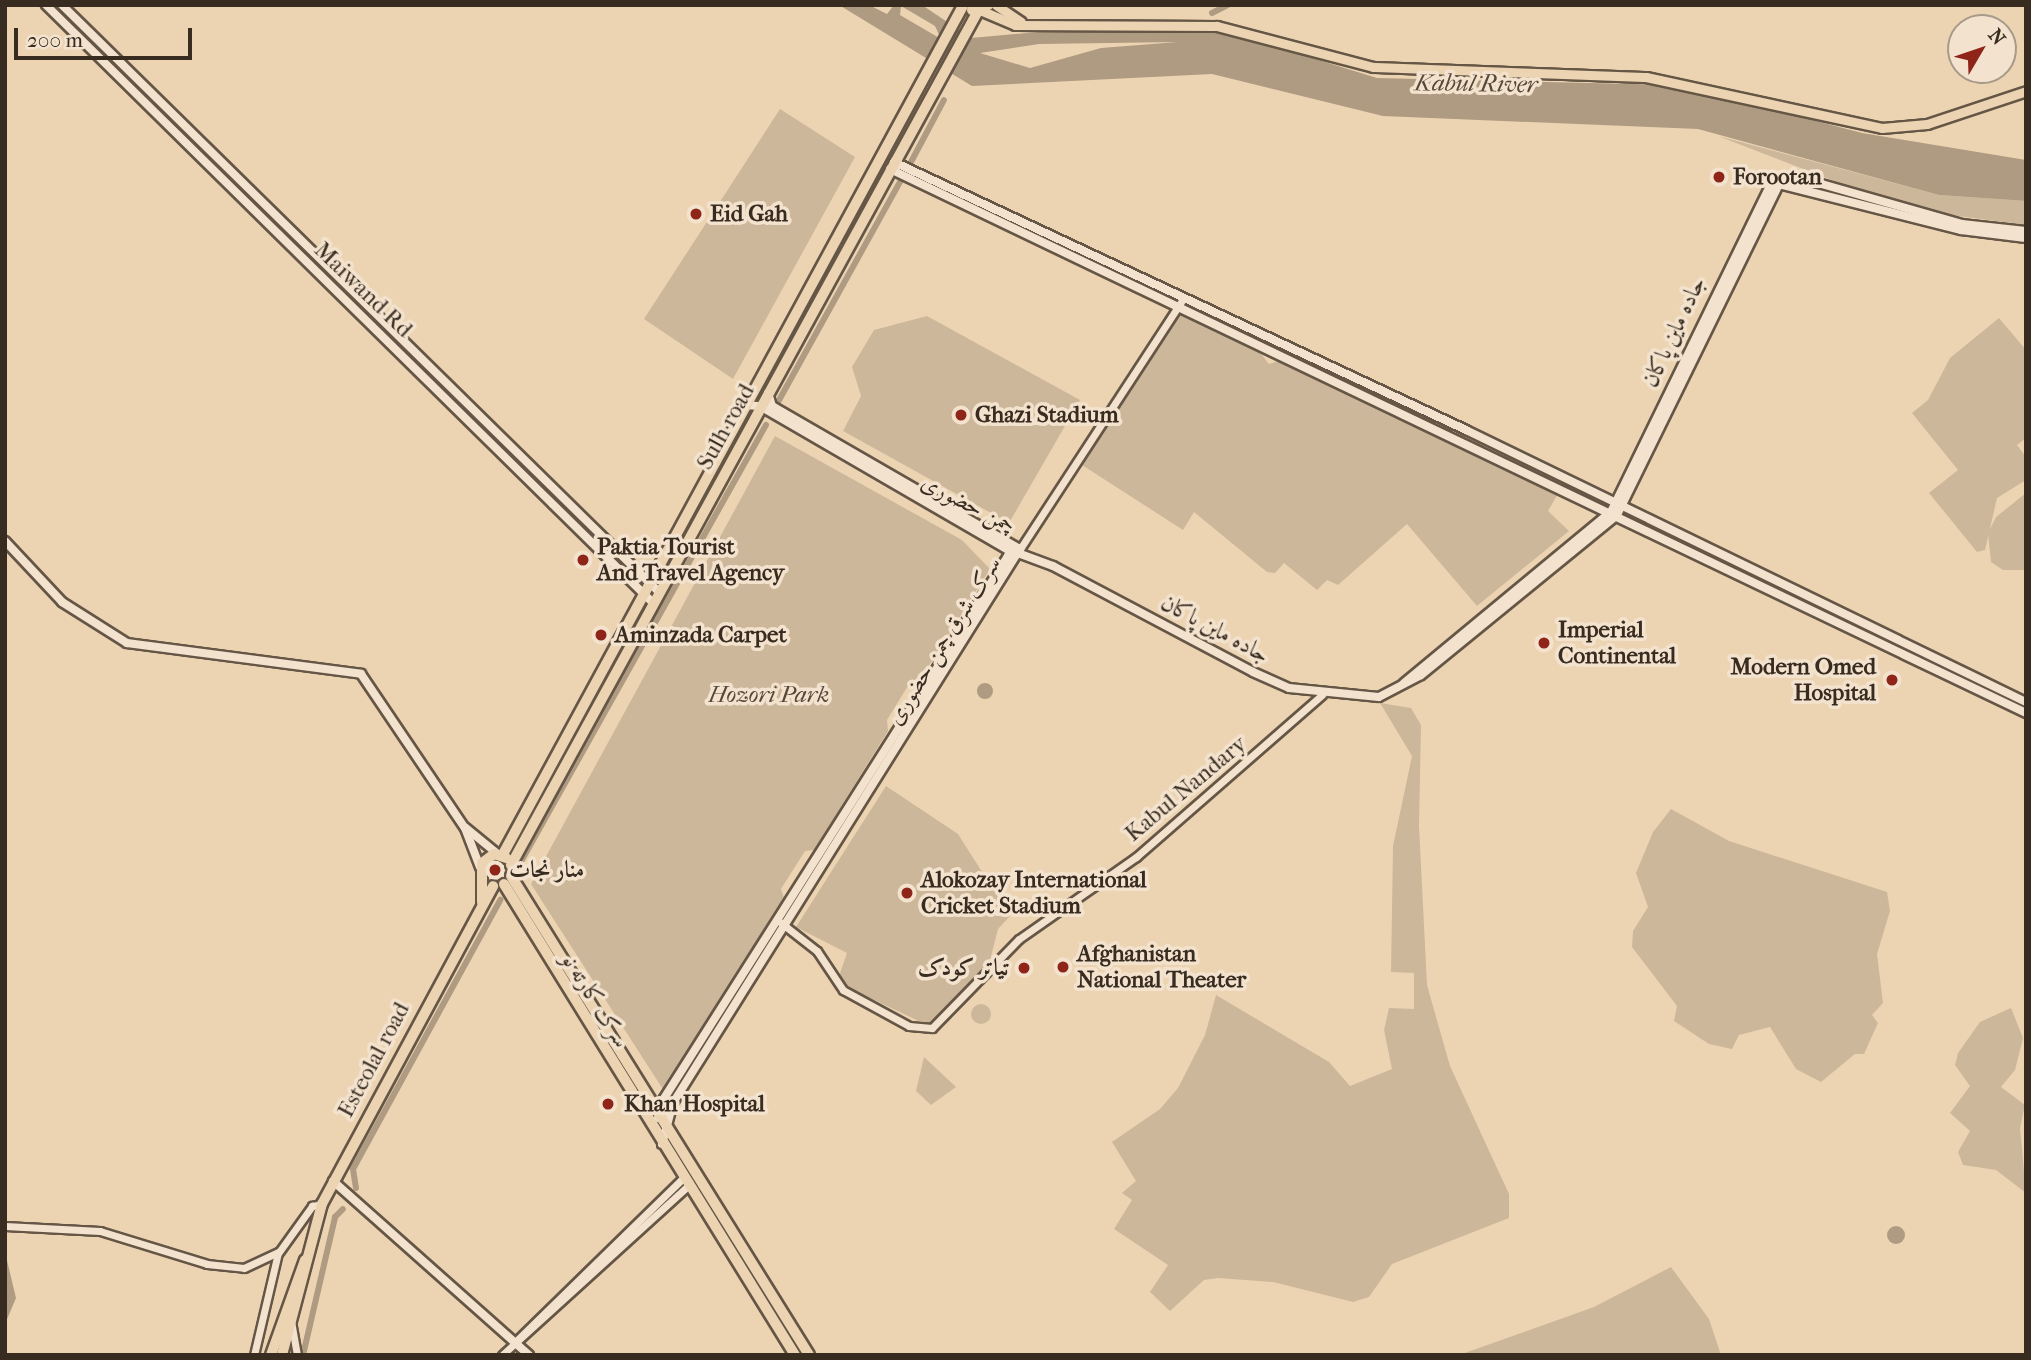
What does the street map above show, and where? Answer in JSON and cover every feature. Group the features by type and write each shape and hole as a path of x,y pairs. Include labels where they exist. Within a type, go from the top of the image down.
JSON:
{"highway":[{"name":"Sulh road","path":"501,855 744,405 957,27 963,6"},
{"path":"963,6 982,9"},
{"name":"Sulh road","path":"511,864 768,390 982,9"},
{"path":"777,346 792,347"},
{"path":"501,855 511,864 498,882 480,867 501,855"},
{"name":"Esteolal road","path":"282,1355 322,1204 481,908 498,882"},
{"name":"سرک کارته نو","path":"498,882 659,1112 809,1355"},
{"name":"سرک کارته نو","path":"498,882 795,1355"},
{"name":"Esteolal road","path":"271,1355 306,1260"}],"main road":[{"name":"Maiwand Rd","path":"46,5 652,602"},
{"name":"Maiwand Rd","path":"62,5 647,584 658,591"},
{"path":"996,5 1008,18 1030,24"},
{"path":"982,9 1000,22 1030,24 1190,22 1373,67 1646,77 1882,128 1927,124 2026,91"},
{"path":"892,166 2026,702"},
{"name":"جاده ماین پاکان","path":"1020,549 1253,672 1322,695 1379,697 1402,687 1616,509 1773,180 1797,177 1962,224 2026,232"},
{"path":"1616,509 1779,184 1961,230 2026,238"},
{"name":"چمن حضوری","path":"768,390 772,406 1020,549"},
{"name":"چمن حضوری","path":"744,405 760,406 836,456 1007,549 1020,549"},
{"path":"1616,509 2026,713"},
{"path":"5,541 62,602 127,643 354,670 465,828 480,867"},
{"name":"سرک شرق چمن حضوری","path":"659,1139 667,1125 673,1103 1008,556 1020,549"},
{"path":"465,828 501,855"},
{"name":"سرک شرق چمن حضوری","path":"659,1112 783,924"},
{"path":"659,1112 659,1139"},
{"path":"333,1181 530,1355"}],"street":[{"path":"1020,549 1181,302"},
{"name":"Kabul Nandary","path":"783,924 817,951 843,990 900,1022 932,1028 1028,932 1136,857 1322,695"},
{"path":"502,1355 685,1182"},
{"path":"254,1355 279,1252 312,1206 322,1204"},
{"path":"5,1226 100,1231 230,1268 255,1267 279,1252"},
{"path":"291,1321 298,1355"}],"green space":[{"path":"780,109 855,157 733,379 644,319"},
{"path":"1718,136 1939,195 2026,201 2026,225 1951,215 1855,189"},
{"path":"1182,313 1258,350 1269,364 1278,361 1559,492 1548,511 1569,531 1477,606 1407,524 1338,585 1327,580 1317,590 1284,563 1275,573 1267,572 1194,512 1183,530 1082,465"},
{"name":"Ghazi Stadium","path":"927,316 1080,400 1009,523 843,431 861,396 852,367 874,330"},
{"path":"1999,318 2026,350 2026,438 2017,445 2026,457 2026,480 1997,498 1985,550 1977,552 1929,493 1958,470 1912,413 1928,400 1950,358"},
{"name":"Hozori Park","path":"775,436 962,540 990,569 921,678 911,681 887,720 888,731 814,850 805,851 781,889 784,898 664,1091 531,884"},
{"path":"2026,493 2026,570 2003,570 1991,562 1988,533 1996,517"},
{"path":"1380,703 1411,708 1421,725 1419,826 1427,985 1450,1066 1509,1194 1509,1218 1392,1264 1369,1297 1353,1302 1273,1282 1218,1278 1204,1280 1170,1311 1150,1292 1168,1265 1114,1229 1132,1200 1122,1193 1136,1181 1112,1142 1160,1109 1178,1088 1205,1035 1216,995 1329,1062 1350,1086 1392,1069 1384,1030 1389,1008 1414,1009 1414,973 1391,972 1393,846 1412,756"},
{"name":"Alokozay International Cricket Stadium","path":"886,786 958,834 1010,916 998,929 987,972 927,1025 847,987 839,976 847,953 796,927"},
{"path":"1671,809 1729,841 1887,892 1890,911 1877,954 1883,1003 1872,1015 1878,1023 1864,1054 1855,1054 1821,1082 1796,1069 1770,1027 1739,1035 1732,1049 1709,1044 1674,1021 1677,1006 1632,947 1633,931 1648,907 1636,873 1653,832"},
{"path":"977,1004 985,1004 991,1014 985,1024 977,1024 971,1018 971,1010"},
{"path":"2011,1008 2023,1038 2015,1070 2001,1087 2025,1105 2020,1128 2026,1193 1996,1170 1963,1165 1958,1152 1970,1131 1950,1113 1970,1086 1955,1065 1958,1053 1980,1022"},
{"path":"924,1057 956,1087 931,1105 916,1091"},
{"path":"1671,1267 1709,1319 1721,1355 1459,1355 1594,1307"}],"water":[{"name":"Kabul River","path":"839,5 869,5 887,14 894,5 922,5 971,38 1050,31 1231,33 1377,78 1678,85 1862,133 2026,160 2026,201 1939,195 1698,129 1383,116 1212,74 972,86","holes":["901,6 935,26 941,39 900,15","1178,42 1101,48 1030,68 980,53 1039,44"]},
{"path":"985,683 991,685 991,697 985,699 979,697 977,691 979,685"},
{"path":"1892,1226 1900,1226 1905,1235 1903,1242 1892,1244 1887,1239 1887,1231"},
{"path":"5,1252 16,1298 5,1324"}],"waterway":[{"path":"1212,13 1228,5"},
{"path":"911,162 944,100"},
{"path":"778,402 902,178"},
{"path":"514,874 766,425"},
{"path":"356,1188 353,1169 500,900"},
{"path":"303,1355 335,1217 343,1209"}],"place":[{"name":"Forootan","path":"1719,177"},
{"name":"Eid Gah","path":"696,214"},
{"name":"Ghazi Stadium","path":"961,415"},
{"name":"Paktia Tourist And Travel Agency","path":"583,560"},
{"name":"Aminzada Carpet","path":"601,635"},
{"name":"Imperial Continental","path":"1544,643"},
{"name":"Modern Omed Hospital","path":"1892,680"},
{"name":"منار نجات","path":"495,870"},
{"name":"Alokozay International Cricket Stadium","path":"907,893"},
{"name":"Afghanistan National Theater","path":"1063,967"},
{"name":"تیاتر کودک","path":"1024,968"},
{"name":"Khan Hospital","path":"608,1104"}]}
